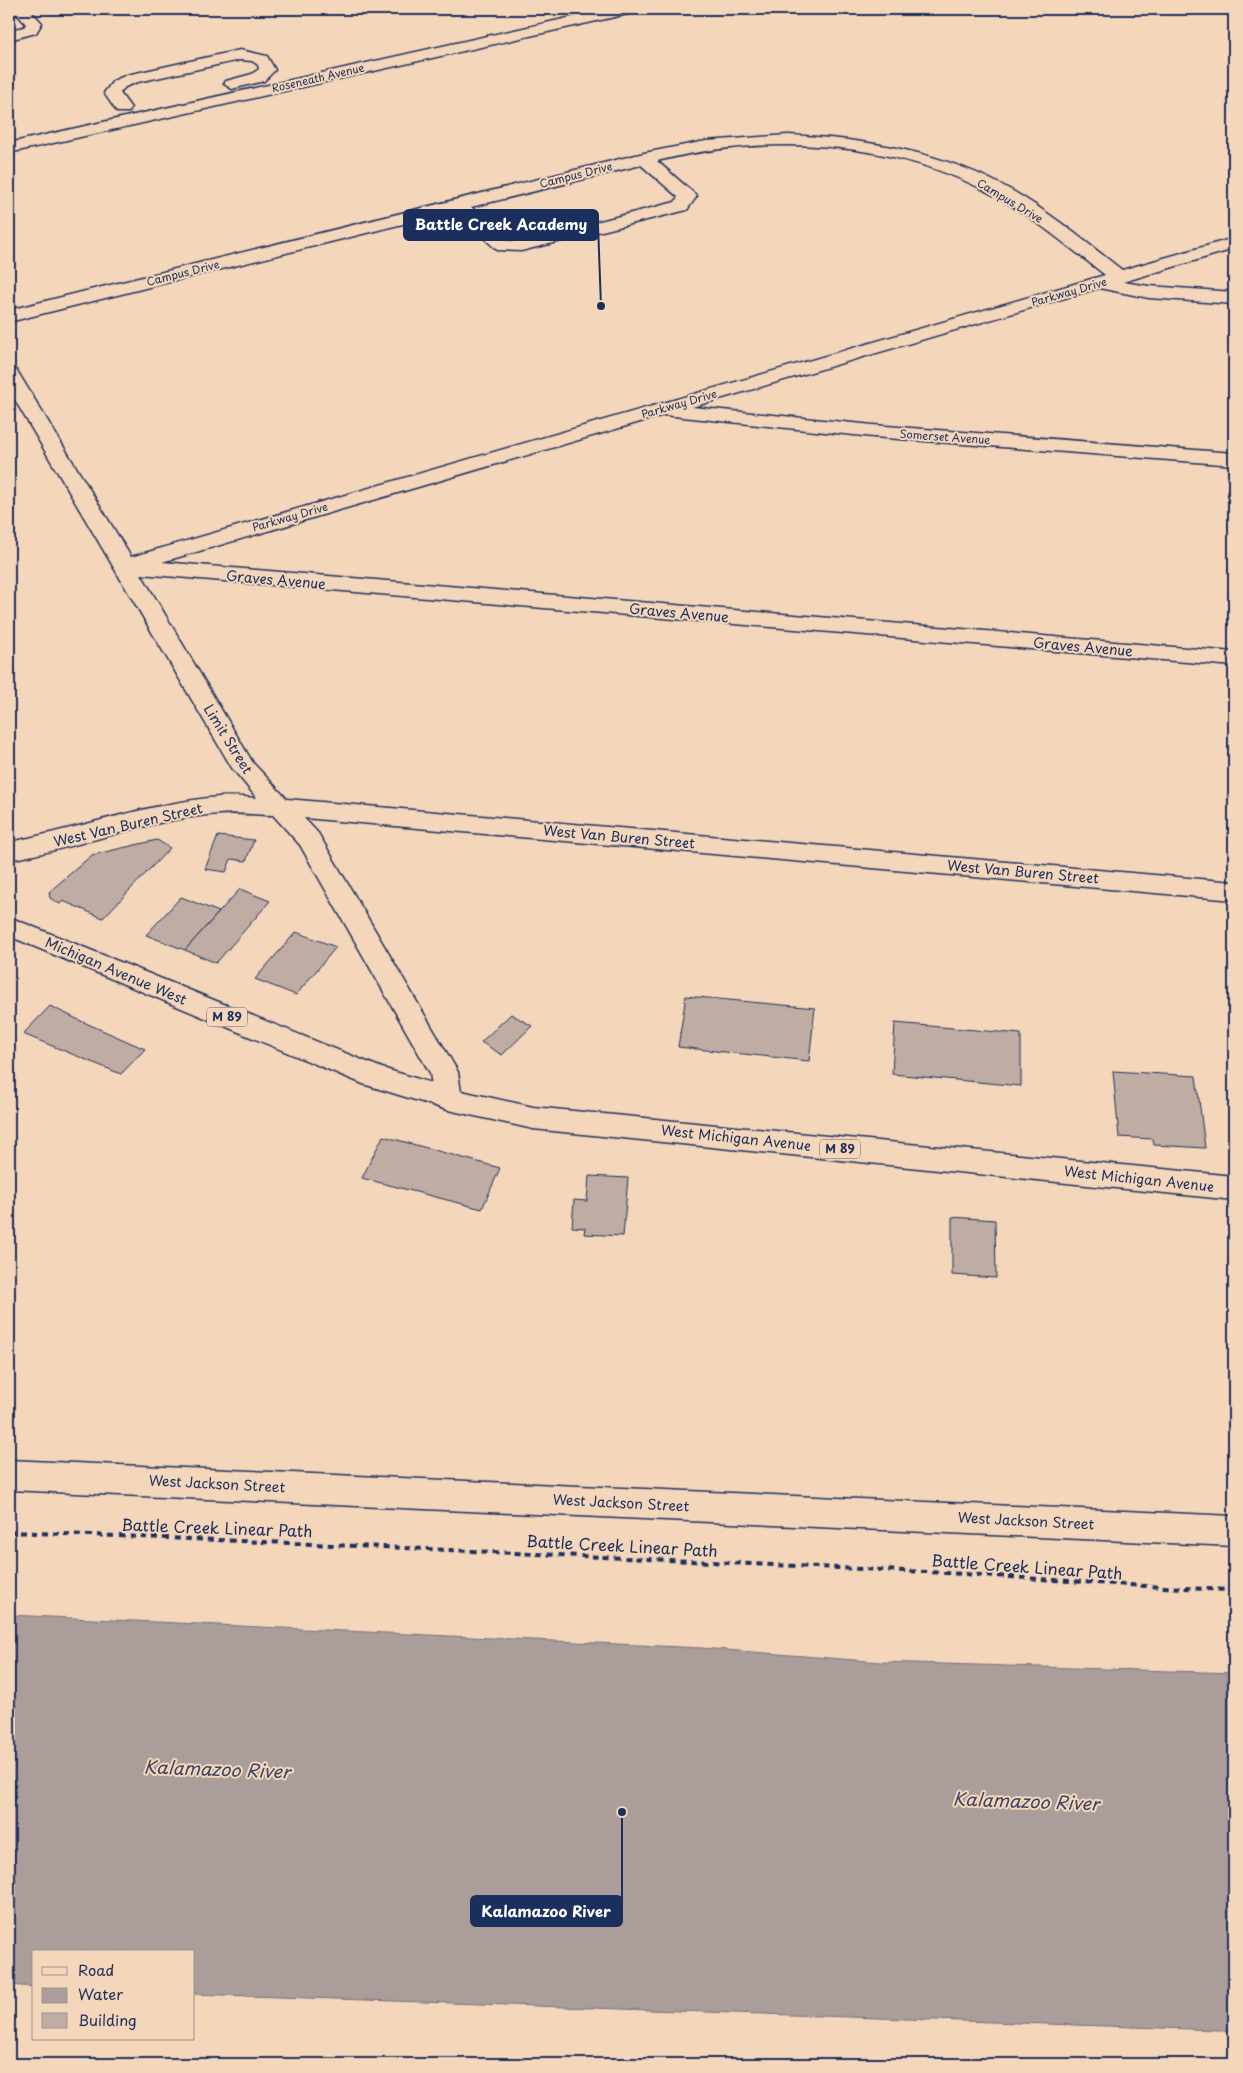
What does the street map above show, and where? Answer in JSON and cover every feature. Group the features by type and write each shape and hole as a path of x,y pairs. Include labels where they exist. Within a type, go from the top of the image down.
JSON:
{"main road":[{"path":"9,35 30,30 34,23 20,9"},
{"name":"Roseneath Avenue","path":"9,148 628,9"},
{"path":"9,134 258,78 267,70 267,65 264,60 253,56 240,55 133,78 119,84 112,93 123,108"},
{"name":"Campus Drive","path":"9,316 644,158 706,144 759,140 833,143 913,158 950,168 986,184 1038,217 1120,277"},
{"path":"458,204 503,246 521,246 681,206 688,196 644,158"},
{"name":"Parkway Drive","path":"125,566 1234,243"},
{"path":"1101,283 1149,292 1234,298"},
{"name":"Limit Street","path":"9,374 244,768 309,839 444,1072 448,1099"},
{"name":"Somerset Avenue","path":"657,410 873,431 1234,459"},
{"name":"Graves Avenue","path":"125,566 1234,659"},
{"name":"West Van Buren Street","path":"9,851 51,843 168,813 220,805 278,807 1234,891"},
{"name":"Michigan Avenue West","path":"9,926 373,1076 448,1099"},
{"name":"West Michigan Avenue","path":"448,1099 533,1118 1234,1188"},
{"name":"West Jackson Street","path":"9,1475 1234,1531"}],"path":[{"name":"Battle Creek Linear Path","path":"9,1532 330,1544 928,1572 1142,1587 1234,1590"}],"water":[{"name":"Kalamazoo River","path":"9,1615 701,1648 880,1662 1234,1673 1234,2033 1218,2030 195,1994 195,1950 32,1950 32,1987 9,1985"}],"building":[{"path":"218,836 254,840 246,861 231,859 226,872 205,869"},
{"path":"157,840 170,848 103,918 63,901 60,904 50,898 49,892 92,855"},
{"path":"240,889 270,901 216,963 185,950"},
{"path":"181,897 219,912 185,950 146,935"},
{"path":"296,932 336,947 296,995 255,979"},
{"path":"686,996 815,1008 809,1061 678,1047"},
{"path":"50,1006 145,1049 121,1074 23,1034"},
{"path":"511,1014 532,1026 502,1055 481,1042"},
{"path":"895,1023 1021,1034 1021,1086 892,1074"},
{"path":"1113,1071 1196,1076 1205,1148 1154,1145 1153,1139 1119,1137"},
{"path":"383,1136 500,1168 482,1209 362,1178"},
{"path":"589,1176 628,1178 623,1236 584,1234 585,1228 572,1227 574,1200 587,1201"},
{"path":"952,1217 995,1220 996,1278 952,1275"}],"place":[{"name":"Battle Creek Academy","path":"601,306"},
{"name":"Kalamazoo River","path":"622,1812"}]}
